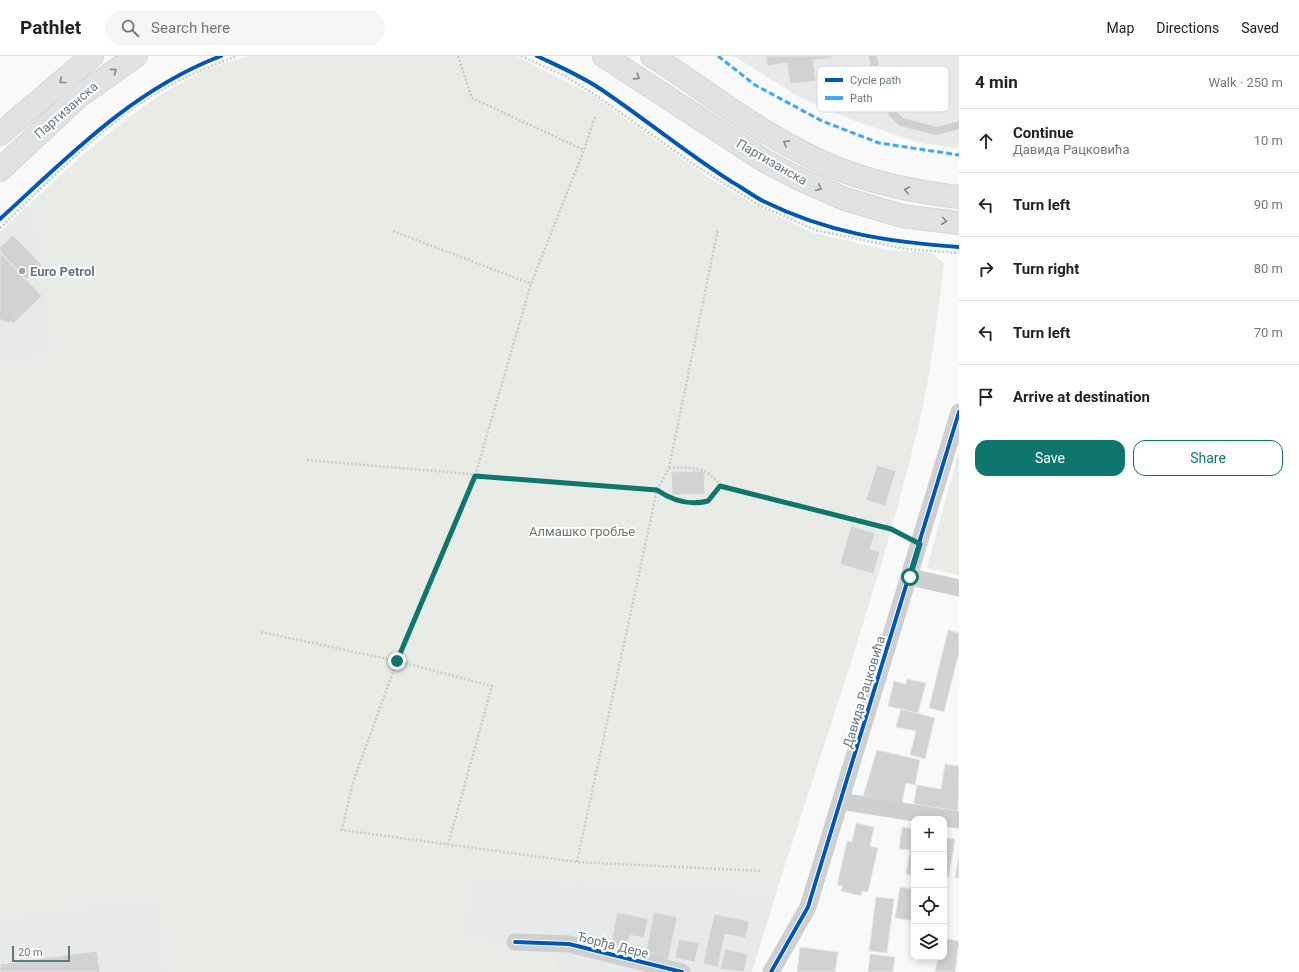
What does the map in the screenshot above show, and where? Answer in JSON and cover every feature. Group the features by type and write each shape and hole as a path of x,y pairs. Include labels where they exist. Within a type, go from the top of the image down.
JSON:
{"main road":[{"name":"Партизанска","path":"0,134 92,56"},
{"name":"Партизанска","path":"0,170 78,97 136,56"},
{"name":"Партизанска","path":"604,56 763,160 795,177 845,199 902,216 959,223"},
{"name":"Партизанска","path":"652,56 758,126 834,168 876,182 919,193 959,197"}],"street":[{"name":"Давида Рацковића","path":"771,972 808,907 910,577 959,412"},
{"path":"910,577 959,588"},
{"path":"840,801 959,820"},
{"name":"Ђорђа Дере","path":"515,942 569,944 682,972"}],"lane":[{"path":"873,56 874,66"},
{"path":"892,112 901,122 937,131 959,125"},
{"path":"0,315 8,318"}],"path":[{"path":"0,228 96,139 139,104 203,69 237,56"},
{"path":"458,56 472,98 584,150"},
{"path":"522,56 565,76 597,96 699,168 759,205 815,230 906,249 959,253"},
{"path":"167,80 180,74"},
{"path":"16,204 97,131 161,84"},
{"path":"594,117 584,150 531,284 475,476 397,661 354,782 342,830 577,862 762,871"},
{"path":"730,180 762,201 816,224"},
{"path":"823,226 866,237 901,242"},
{"path":"577,862 657,490 669,468 718,229"},
{"path":"392,231 531,284"},
{"path":"307,460 475,476 657,490 675,501 699,503 708,501 720,486"},
{"path":"669,468 685,467 707,471 720,486 891,529 920,544"},
{"path":"261,632 397,661 492,686 448,845"}],"shaded area":[{"path":"734,56 959,56 959,148 920,143 852,120 834,112 949,112 949,66 817,66 817,105 799,97"},
{"path":"36,198 53,355 0,366 0,232"},
{"path":"469,876 777,890 752,972 555,972 554,954 460,939"},
{"path":"160,896 168,972 0,972 0,915"}],"green space":[{"name":"Алмашко гробље","path":"248,56 516,56 594,96 709,178 752,203 813,233 888,250 932,253 944,263 927,387 903,486 852,660 777,890 469,876 460,939 554,954 555,972 168,972 160,896 0,915 0,366 53,355 36,198 115,128 158,97 180,83 204,71"},
{"path":"959,451 959,575 927,568"}],"building":[{"path":"766,56 832,56 832,58 813,60 816,81 790,84 787,63 767,66"},
{"path":"13,235 42,265 26,280 0,252 0,247"},
{"path":"0,252 42,296 13,324 0,310"},
{"path":"877,465 896,471 885,506 866,500"},
{"path":"704,471 705,494 672,495 671,472"},
{"path":"851,526 875,533 870,549 880,552 873,574 840,564"},
{"path":"948,630 959,633 959,653 944,712 929,708"},
{"path":"907,679 926,683 918,713 888,706 894,681 906,684"},
{"path":"901,709 935,718 925,759 910,755 916,731 896,727"},
{"path":"877,750 920,760 915,785 906,783 902,803 863,796"},
{"path":"945,764 959,766 958,811 914,804 917,785 941,789"},
{"path":"856,823 874,827 870,846 878,848 868,892 862,891 861,896 841,891 843,886 837,885 847,841 852,842"},
{"path":"902,827 911,828 911,875 906,874 910,850 899,849"},
{"path":"947,838 955,839 949,877 947,877"},
{"path":"959,853 959,878 955,878"},
{"path":"900,887 911,889 911,921 895,918"},
{"path":"876,897 894,899 887,953 869,951"},
{"path":"617,912 648,919 644,938 630,935 627,948 611,944"},
{"path":"654,912 677,917 668,961 645,956"},
{"path":"714,914 749,921 746,938 725,934 718,967 703,964"},
{"path":"679,939 699,943 695,962 675,958"},
{"path":"947,939 959,941 955,972 935,972 937,960 947,960"},
{"path":"800,947 838,952 835,972 797,972"},
{"path":"725,949 748,954 744,972 720,969"},
{"path":"97,951 100,972 0,972 0,964"},
{"path":"870,954 895,957 893,972 868,972"}],"marked path":[{"path":"718,56 755,85 822,121 879,143 959,155"}],"cycle path":[{"path":"0,219 76,149 130,106 158,87 189,70 221,56"},
{"path":"537,56 599,88 715,171 759,199 787,212 835,228 883,239 959,247"},
{"path":"771,972 808,907 959,412"},
{"path":"515,942 569,944 682,972"}],"place":[{"name":"Euro Petrol","path":"22,271"}],"route":[{"path":"397,661 475,476 657,490 675,501 687,503 708,501 720,486 891,529 920,544 910,577"}]}
